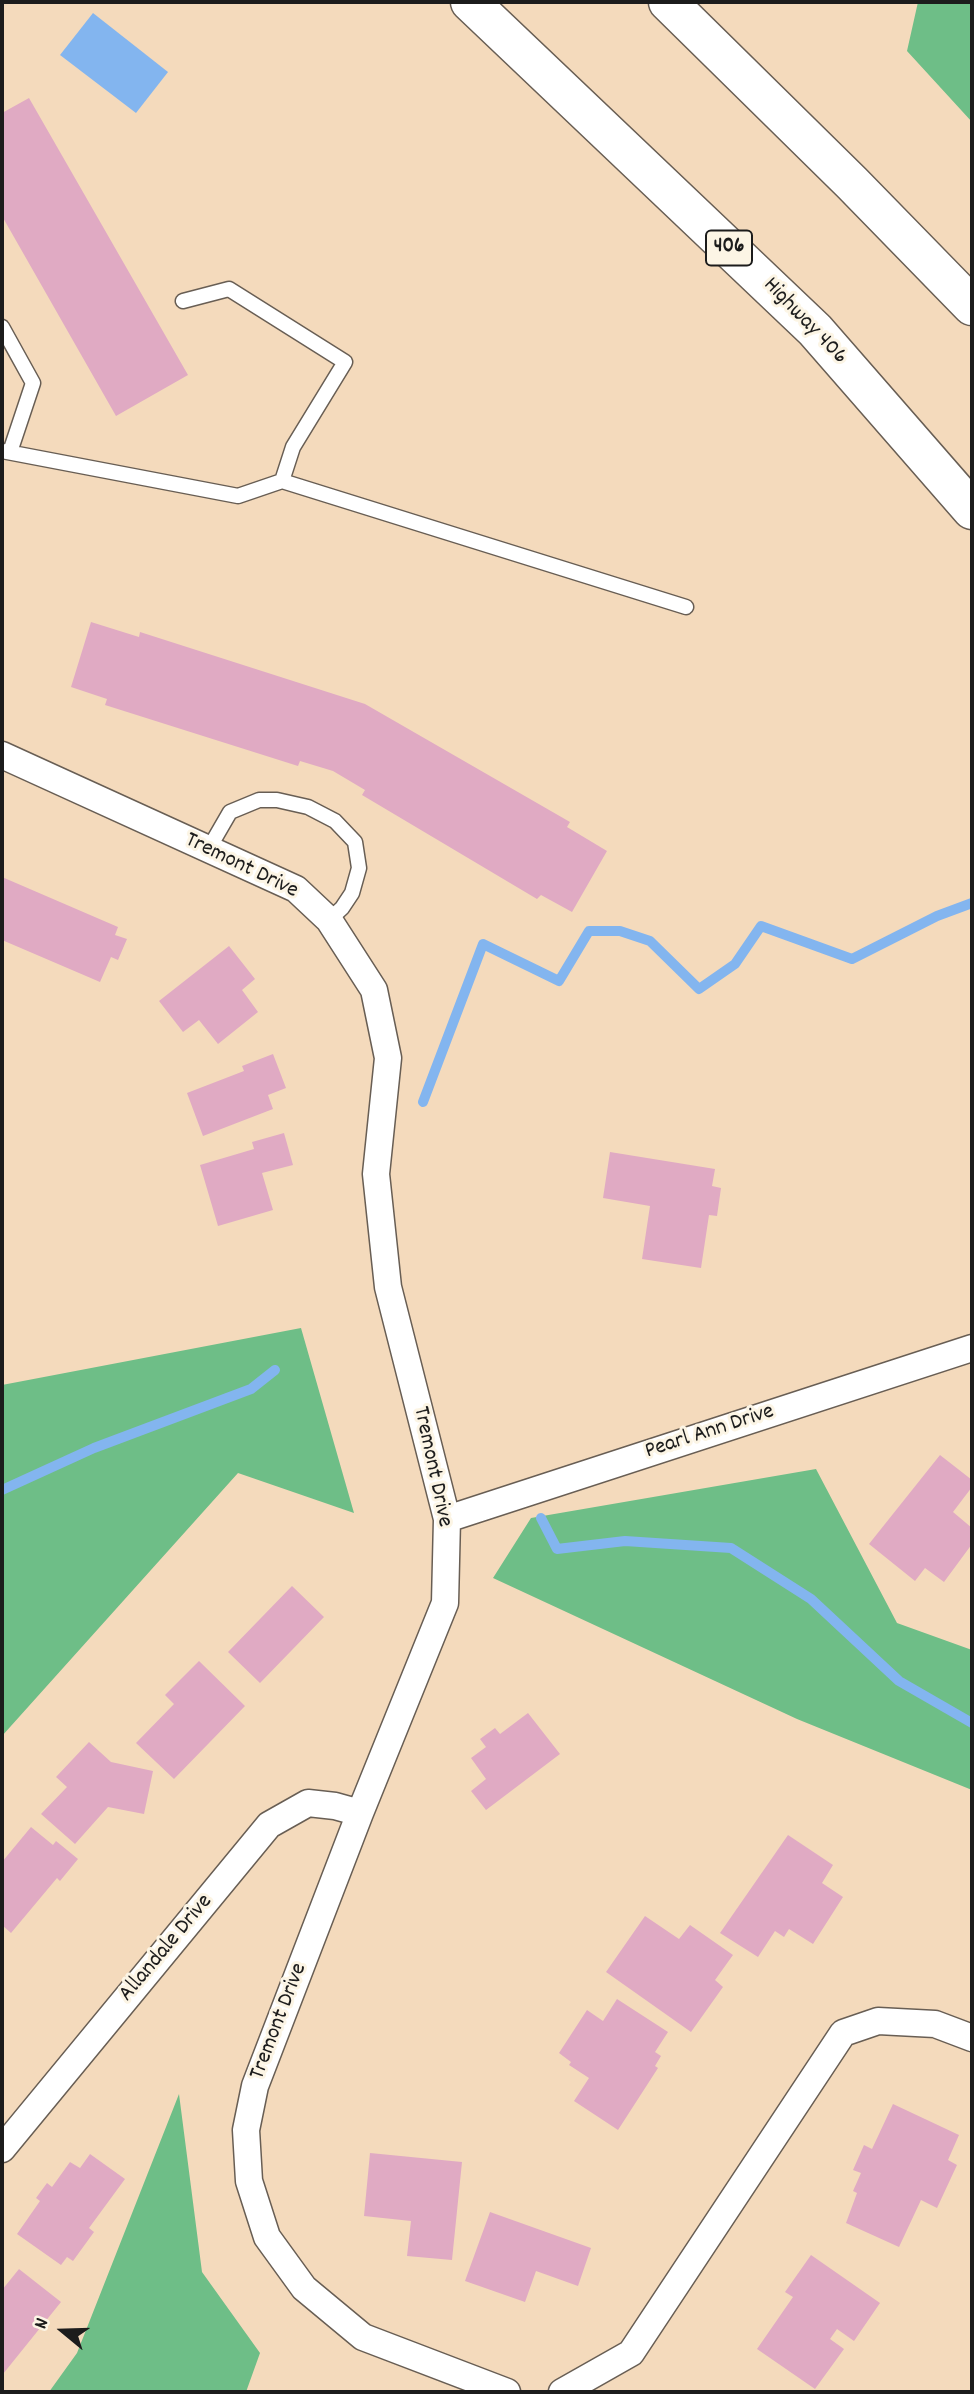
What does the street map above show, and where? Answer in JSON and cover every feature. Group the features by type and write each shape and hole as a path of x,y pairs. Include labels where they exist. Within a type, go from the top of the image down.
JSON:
{"highway":[{"name":"Highway 406","path":"470,2 815,330 972,510"},
{"path":"668,2 852,183 972,306"}],"street":[{"name":"Tremont Drive","path":"2,754 296,889 329,920 374,990 388,1058 376,1174 388,1287 447,1519 445,1603 360,1813 256,2086 246,2130 249,2181 267,2237 304,2288 363,2337 507,2392"},
{"name":"Pearl Ann Drive","path":"447,1519 972,1348"},
{"name":"Allandale Drive","path":"2,2149 269,1825 308,1802 360,1813"},
{"path":"562,2392 631,2353 843,2033 878,2021 935,2024 972,2038"}],"lane":[{"path":"183,301 229,289 345,362 293,447 282,481"},
{"path":"2,327 33,383 6,451 238,496 282,481 686,607"},
{"path":"208,850 230,812 259,800 277,800 308,807 335,821 355,842 359,868 352,893 342,908 329,920"}],"green space":[{"path":"918,2 972,2 972,122 907,51"},
{"path":"301,1328 354,1513 238,1473 2,1736 2,1385"},
{"path":"816,1469 897,1623 972,1650 972,1790 797,1719 493,1578 531,1518"},
{"path":"179,2094 202,2272 260,2353 246,2392 49,2392 77,2353"}],"water":[{"path":"93,13 168,72 136,113 60,55"}],"building":[{"path":"29,98 188,375 116,416 2,216 2,113"},
{"path":"91,622 139,637 140,632 365,704 570,822 567,827 607,851 572,912 541,895 537,899 362,795 365,790 333,771 300,761 298,766 105,705 107,699 71,687"},
{"path":"2,877 118,927 115,935 127,939 118,960 111,957 100,982 2,940"},
{"path":"229,946 255,979 242,990 258,1012 218,1044 199,1020 183,1032 159,1001"},
{"path":"273,1054 286,1088 268,1095 273,1109 203,1136 187,1093 244,1071 242,1066"},
{"path":"284,1133 293,1165 262,1173 273,1210 218,1226 200,1165 254,1149 252,1142"},
{"path":"610,1152 715,1169 712,1186 721,1188 717,1216 709,1215 701,1268 642,1259 650,1206 603,1198"},
{"path":"940,1455 972,1480 972,1487 953,1512 972,1528 972,1544 944,1582 925,1568 915,1581 869,1544"},
{"path":"292,1586 324,1617 260,1683 228,1652"},
{"path":"199,1661 245,1706 174,1779 136,1743 174,1704 165,1695"},
{"path":"528,1713 560,1754 486,1810 471,1791 486,1779 471,1758 486,1747 480,1739 495,1728 500,1734"},
{"path":"89,1742 111,1762 153,1771 144,1814 108,1807 75,1844 41,1814 67,1787 56,1777"},
{"path":"31,1827 53,1845 56,1841 78,1859 60,1881 57,1878 11,1933 2,1925 2,1862"},
{"path":"788,1835 833,1865 822,1883 843,1897 813,1944 789,1929 784,1937 775,1931 758,1957 720,1933"},
{"path":"645,1916 679,1939 690,1925 733,1955 715,1980 723,1987 691,2032 606,1972"},
{"path":"617,1999 668,2032 655,2052 661,2056 655,2066 658,2068 618,2130 574,2101 589,2078 569,2065 571,2062 559,2053 587,2010 603,2021"},
{"path":"893,2104 959,2135 948,2160 957,2165 937,2208 921,2200 899,2247 846,2223 857,2193 853,2191 861,2173 853,2170 864,2145 872,2149"},
{"path":"370,2153 462,2162 452,2260 407,2256 411,2221 364,2216"},
{"path":"90,2154 125,2179 89,2228 94,2232 73,2261 67,2257 61,2265 17,2234 40,2201 36,2198 47,2183 52,2187 70,2162 80,2168"},
{"path":"490,2212 591,2248 578,2286 536,2271 525,2302 465,2281"},
{"path":"811,2255 880,2303 854,2341 837,2329 830,2339 844,2349 815,2389 757,2349 793,2297 785,2292"},
{"path":"19,2269 61,2302 3,2374 2,2290"}],"waterway":[{"path":"423,1102 483,944 559,981 589,931 620,931 650,941 699,989 735,964 761,926 852,959 937,916 972,903"},
{"path":"2,1490 94,1448 251,1389 275,1370"},
{"path":"541,1518 557,1549 625,1541 731,1548 811,1599 899,1681 972,1723"}]}
